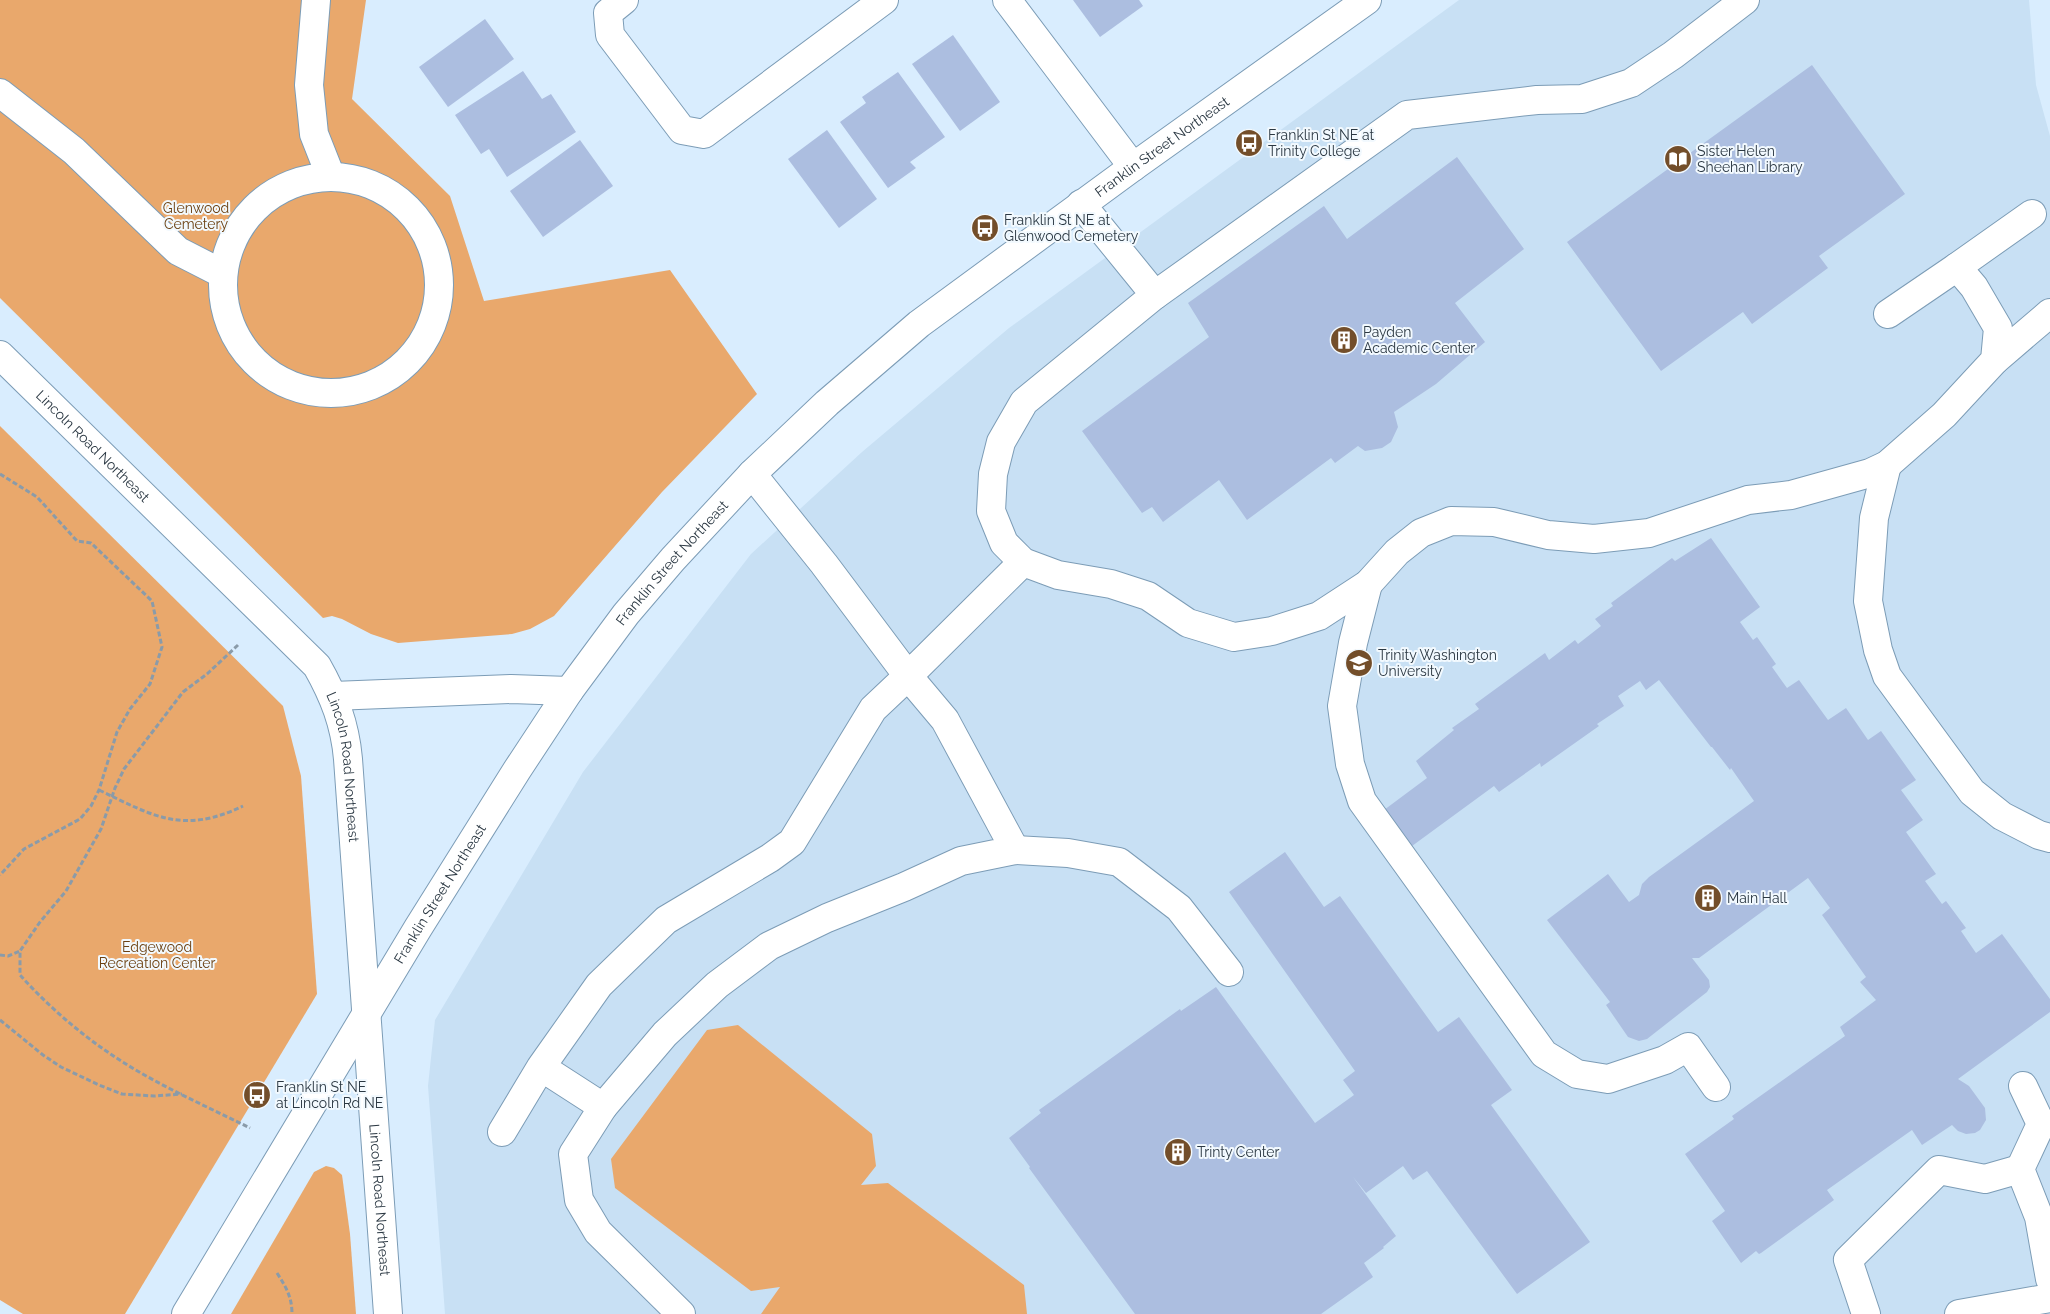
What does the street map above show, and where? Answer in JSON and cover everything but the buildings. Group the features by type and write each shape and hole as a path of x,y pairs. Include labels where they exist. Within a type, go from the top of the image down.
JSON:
{"street":[{"path":"316,0 309,85 314,134 332,176"},
{"path":"624,0 608,13 610,35 682,130 704,134 884,0"},
{"path":"1007,0 1133,167"},
{"name":"Franklin Street Northeast","path":"186,1314 418,928 569,691 626,614 673,559 752,474 827,402 919,324 1081,204 1367,0"},
{"path":"1745,0 1673,55 1631,83 1582,99 1537,100 1407,115 1155,295 1024,402 1001,442 993,474 991,511 1004,543 1023,562 1058,576 1111,584 1148,596 1188,623 1234,637 1272,631 1320,616 1368,584 1397,552 1421,532 1450,521 1494,522 1548,535 1594,538 1649,533 1748,500 1791,495 1870,473 1886,465 1944,415 1995,360 2050,313"},
{"path":"0,93 74,151 178,251 223,274"},
{"path":"332,176 368,183 400,201 424,230 438,264 438,301 427,337 403,366 372,386 335,394 299,389 290,385 266,372 240,345 226,311 223,274 232,243 248,216 271,195 300,181 332,176"},
{"path":"1081,204 1155,295"},
{"path":"1888,314 1957,268 2032,214"},
{"path":"1957,268 1974,287 1998,328 1995,360"},
{"name":"Lincoln Road Northeast","path":"0,355 317,666 333,696 344,727 347,746 368,1014 388,1314"},
{"path":"1886,465 1874,518 1868,601 1878,650 1887,676 1972,792 2002,816 2039,835 2050,838"},
{"path":"752,474 944,720 1015,850"},
{"path":"502,1132 541,1066 598,984 666,920 770,858 792,842 873,709 1023,562"},
{"path":"1368,584 1353,643 1342,706 1350,764 1362,801 1544,1054 1577,1074 1608,1078 1665,1060 1688,1047 1716,1087"},
{"path":"333,696 511,689 569,691"},
{"path":"681,1314 598,1232 579,1200 573,1154 603,1107 665,1034 717,985 769,946 827,918 904,887 961,861 1015,850 1068,853 1119,862 1179,908 1229,972"},
{"path":"541,1066 603,1107"},
{"path":"2023,1086 2041,1124 2020,1169 2039,1217 2050,1279"},
{"path":"1866,1314 1848,1260 1939,1170 1985,1179 2020,1169"},
{"path":"1960,1314 2050,1298"}],"path":[{"path":"0,474 37,497 77,541 91,543 152,601 162,647 150,684 130,709 117,732 91,806 80,819 24,849 0,875"},
{"path":"1,957 20,951 40,922 66,891 101,829 124,769 183,692 207,674 238,645"},
{"path":"98,790 155,817 176,820 207,820 224,815 243,806"},
{"path":"20,951 20,975 34,991 112,1055 182,1094 250,1128"},
{"path":"0,1020 61,1067 99,1085 122,1094 154,1096 182,1094"},
{"path":"276,1273 286,1287 292,1302 292,1314"}],"shaded area":[{"name":"Trinity Washington University","path":"1459,0 2029,0 2036,85 2050,136 2050,1314 445,1314 428,1086 435,1020 583,772 751,554 862,452 1009,328"}],"green space":[{"name":"Glenwood Cemetery","path":"0,0 366,0 352,99 450,196 484,301 670,270 757,394 662,492 554,616 530,629 512,634 398,643 371,634 342,619 332,616 323,618 0,298"},
{"name":"Edgewood Recreation Center","path":"0,426 283,706 301,776 317,994 125,1314 23,1314 0,1300"},
{"path":"738,1025 872,1134 876,1166 861,1185 888,1183 1024,1285 1027,1314 761,1314 780,1287 751,1291 615,1188 611,1159 707,1030"},
{"path":"326,1166 334,1168 342,1175 350,1234 356,1314 231,1314 314,1172"}],"place":[{"name":"Franklin St NE at Trinity College","path":"1249,143"},
{"name":"Sister Helen Sheehan Library","path":"1678,159"},
{"name":"Franklin St NE at Glenwood Cemetery","path":"985,228"},
{"name":"Payden Academic Center","path":"1344,340"},
{"name":"Trinity Washington University","path":"1359,663"},
{"name":"Main Hall","path":"1708,898"},
{"name":"Franklin St NE at Lincoln Rd NE","path":"257,1095"},
{"name":"Trinty Center","path":"1178,1152"}]}
